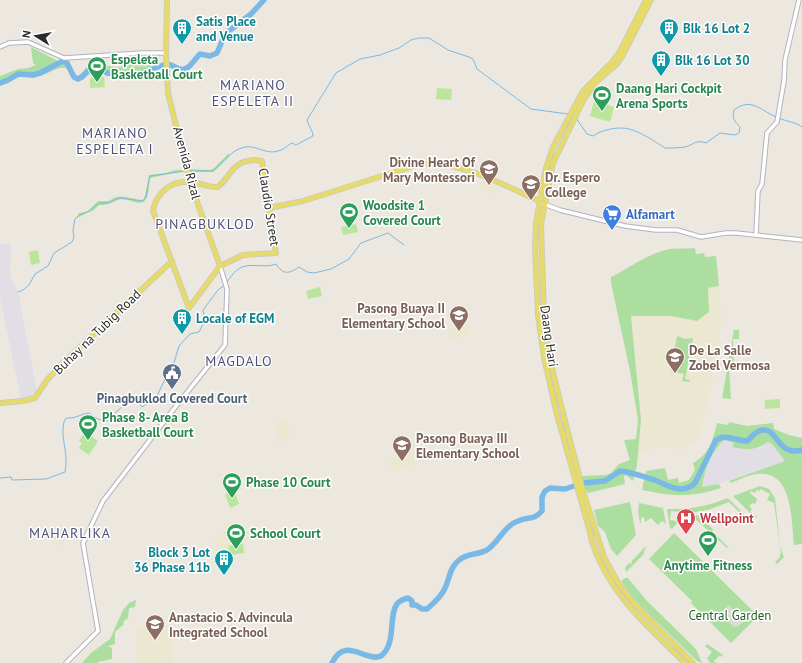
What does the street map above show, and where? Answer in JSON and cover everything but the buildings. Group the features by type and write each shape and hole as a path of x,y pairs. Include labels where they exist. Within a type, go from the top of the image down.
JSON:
{"main road":[{"name":"Avenida Rizal","path":"167,0 166,64 168,93 190,182 220,266"},
{"name":"Daang Hari","path":"648,0 620,61 595,83 576,109 549,157 539,201 535,236 540,333 552,396 577,477 591,536 590,539 598,560 619,594 633,612 685,663"},
{"name":"Daang Hari","path":"570,121 553,163 544,204 540,232 546,334 577,477"},
{"name":"Claudio Street","path":"190,182 208,186 218,186 233,168 238,165 246,161 262,161 276,253 243,255 220,266"},
{"path":"269,208 303,201 416,165 433,163 467,171 539,201"},
{"path":"190,182 176,184 165,188 160,192 153,211 190,308 220,266"},
{"name":"Buhay na Tubig Road","path":"0,403 23,401 35,398 47,380 64,362 172,261"},
{"name":"Daang Hari","path":"581,492 602,551 614,577 640,611 693,663"}],"street":[{"path":"756,235 758,191 762,184 767,133 777,121 784,81 784,65 799,0"},
{"path":"0,47 9,43 28,42 64,58 166,53"},
{"path":"544,204 574,214 625,226 674,230 701,237 726,233 802,240"},
{"name":"Avenida Rizal","path":"66,663 98,631 83,542 103,501 225,345 227,286 220,266"}],"shaded area":[{"name":"Divine Heart Of Mary Montessori","path":"484,179 493,182 492,186 498,187 496,194 481,191"},
{"path":"11,243 10,277 18,291 37,392 31,396 21,399 0,298 0,244"},
{"name":"De La Salle Zobel Vermosa","path":"719,286 721,322 718,352 704,417 697,439 690,446 682,449 659,447 649,449 641,455 637,461 641,420 631,316 671,316 697,321 709,312 708,288"},
{"name":"Pasong Buaya II Elementary School","path":"468,324 471,334 450,340 448,329"},
{"path":"175,411 181,415 176,425 177,428 175,430 177,434 171,438 162,428"},
{"path":"287,420 291,437 279,442 273,424"},
{"path":"724,440 734,443 732,447 760,448 768,442 772,444 786,461 739,478 702,488 705,468 709,459"},
{"name":"Pasong Buaya III Elementary School","path":"411,452 415,465 393,472 389,459"},
{"path":"226,519 235,527 240,523 244,527 247,553 217,557 215,538 221,537"},
{"path":"53,531 65,539 61,546 48,537"},
{"path":"729,605 745,621 738,626 734,627 720,614"},
{"name":"Anastacio S. Advincula Integrated School","path":"173,625 174,663 137,663 136,627"}],"green space":[{"path":"31,47 58,61 67,60 76,76 82,73 91,62 97,59 101,59 107,66 121,67 121,58 151,55 151,67 164,62 164,65 139,76 106,76 97,65 94,66 82,79 77,81 71,76 66,68 59,68 41,76 21,76 0,86 0,76 18,69 36,65 33,63"},
{"path":"147,57 147,67 131,68 131,58"},
{"name":"Espeleta Basketball Court","path":"104,77 105,87 90,88 90,78"},
{"path":"437,88 452,89 451,100 436,99"},
{"name":"Daang Hari Cockpit Arena Sports","path":"594,101 614,107 610,122 590,116"},
{"path":"229,153 229,157 213,172 190,172 189,169 210,170"},
{"path":"175,170 184,171 150,178 147,198 142,203 125,199 119,200 99,205 94,210 77,218 79,213 87,212 98,201 109,201 113,198 121,196 143,200 149,175 166,173"},
{"name":"Woodsite 1 Covered Court","path":"356,224 358,232 343,235 341,227"},
{"path":"695,248 696,254 704,253 705,257 716,256 719,286 708,288 709,312 697,321 671,316 631,316 641,420 637,465 633,481 626,475 624,476 625,484 588,493 585,489 582,476 606,475 611,473 619,464 630,460 624,440 636,439 638,420 630,371 611,277 663,250"},
{"path":"38,250 40,263 31,265 29,252"},
{"path":"320,287 322,296 308,299 306,291"},
{"path":"734,330 739,330 739,339 733,339 734,367 729,367 731,399 722,398"},
{"path":"677,336 685,339 693,338 685,379 690,380 689,382 682,381 684,374 671,371"},
{"path":"780,399 780,408 765,409 765,400"},
{"path":"729,422 747,426 773,423 774,429 802,438 802,544 794,545 791,511 784,489 778,480 769,475 757,474 747,476 731,483 729,481 785,461 772,444 768,442 759,447 747,449 732,447 734,443 724,440 715,451 709,462 702,487 719,484 721,488 691,495 672,495 642,490 646,471 665,468 668,480 678,478 679,483 689,480 695,470 693,463 707,451 710,446 717,423 728,425"},
{"name":"Phase 8- Area B Basketball Court","path":"85,432 98,441 89,455 79,448 82,443 79,441"},
{"path":"760,486 769,489 775,498 780,546 784,557 777,564 775,562 781,554 774,503 767,500 770,494 761,489 759,491 757,490 755,493 751,491 750,493 757,499 755,504 753,503 749,506 752,509 750,511 757,517 755,518 733,496"},
{"name":"Phase 10 Court","path":"234,490 239,504 230,508 225,494"},
{"path":"728,498 751,521 750,523 729,502 708,510 689,513 683,518 681,512 671,511 670,520 676,521 677,523 672,529 670,528 667,509 698,507"},
{"path":"630,502 636,535 617,556 611,549 605,532 598,526 594,510"},
{"path":"639,503 663,508 666,524 662,521 658,525 651,518 645,522 644,517 641,518 640,523 638,512"},
{"path":"698,515 713,529 712,531 727,546 729,545 727,548 691,516"},
{"name":"Central Garden","path":"674,533 763,621 761,623 756,618 731,643 691,603 692,601 649,559"},
{"name":"School Court","path":"243,544 244,553 230,555 228,546"},
{"path":"646,546 643,555 626,572 625,568 629,563 632,563 631,562"},
{"path":"625,578 628,578 647,601 696,649 702,663 697,661 633,598 622,582"},
{"path":"136,600 135,607 129,608 128,618 115,632 115,644 108,646 112,648 112,659 98,663 82,663 91,653 110,639 123,610 129,603"},
{"path":"707,644 723,655 721,657 720,655 714,661 716,663 710,663 707,658 712,652 705,646"}],"waterway":[{"path":"0,83 18,74 33,75 40,73 63,61 67,63 74,77 78,79 96,63 107,73 133,75 166,64 179,69 186,69 200,54 210,56 217,53 225,34 251,14 264,0"},
{"path":"189,171 213,171 231,154 245,147 253,147 274,152 282,150 292,143 296,145 313,136 307,120 336,73 360,59 380,55 399,48 411,40 419,38 429,38 448,50 473,59 477,69 531,109 568,114"},
{"path":"576,118 587,134 593,136 610,129 625,128 634,130 665,148 678,148 699,142 706,143 720,133 735,135 739,133 740,127 736,123 733,115 734,110 740,106 755,106 776,117"},
{"path":"779,118 802,127"},
{"path":"18,292 29,285 35,274 48,266 54,253 72,242 74,237 73,230 75,219 79,215 89,211 99,203 108,203 119,198 143,201 146,196 150,176 185,171"},
{"path":"227,282 241,267 251,265 266,266 276,264 284,272 289,272 299,267 307,272 314,273 331,269 349,259 361,243 388,233 404,245"},
{"path":"0,478 11,477 12,480 46,479 65,472 66,459 63,427 66,418 72,418 89,413 104,421 110,421 114,414 125,404 136,400 142,407 156,398 168,373 174,369 173,366 179,346 190,334 199,332 205,320 203,310 218,290 225,285"},
{"path":"332,663 337,655 343,651 349,650 369,656 381,656 386,651 389,644 394,609 398,603 408,598 412,601 412,605 416,605 422,609 427,609 442,594 451,570 461,558 487,550 513,523 539,514 542,511 542,497 545,491 550,488 565,489 583,483 605,481 620,471 629,472 671,487 681,489 690,487 695,483 716,440 727,437 747,441 757,432 764,430 772,434 785,448 792,451 802,450"}],"place":[{"name":"Satis Place and Venue","path":"182,45"},
{"name":"Blk 16 Lot 2","path":"669,45"},
{"name":"Blk 16 Lot 30","path":"661,77"},
{"name":"Espeleta Basketball Court","path":"97,83"},
{"name":"Daang Hari Cockpit Arena Sports","path":"602,112"},
{"name":"Divine Heart Of Mary Montessori","path":"489,186"},
{"name":"Dr. Espero College","path":"531,201"},
{"name":"Woodsite 1 Covered Court","path":"349,229"},
{"name":"Alfamart","path":"612,231"},
{"name":"Pasong Buaya II Elementary School","path":"459,332"},
{"name":"Locale of EGM","path":"182,335"},
{"name":"De La Salle Zobel Vermosa","path":"675,374"},
{"name":"Pinagbuklod Covered Court","path":"172,390"},
{"name":"Phase 8- Area B Basketball Court","path":"88,441"},
{"name":"Pasong Buaya III Elementary School","path":"402,462"},
{"name":"Phase 10 Court","path":"232,499"},
{"name":"Wellpoint","path":"686,535"},
{"name":"School Court","path":"236,550"},
{"name":"Anytime Fitness","path":"708,557"},
{"name":"Block 3 Lot 36 Phase 11b","path":"224,576"},
{"name":"Anastacio S. Advincula Integrated School","path":"155,641"}],"district":[{"name":"MARIANO ESPELETA II","path":"253,94"},
{"name":"MARIANO ESPELETA I","path":"115,142"},
{"name":"PINAGBUKLOD","path":"205,224"},
{"name":"MAGDALO","path":"239,361"},
{"name":"MAHARLIKA","path":"70,533"}]}
